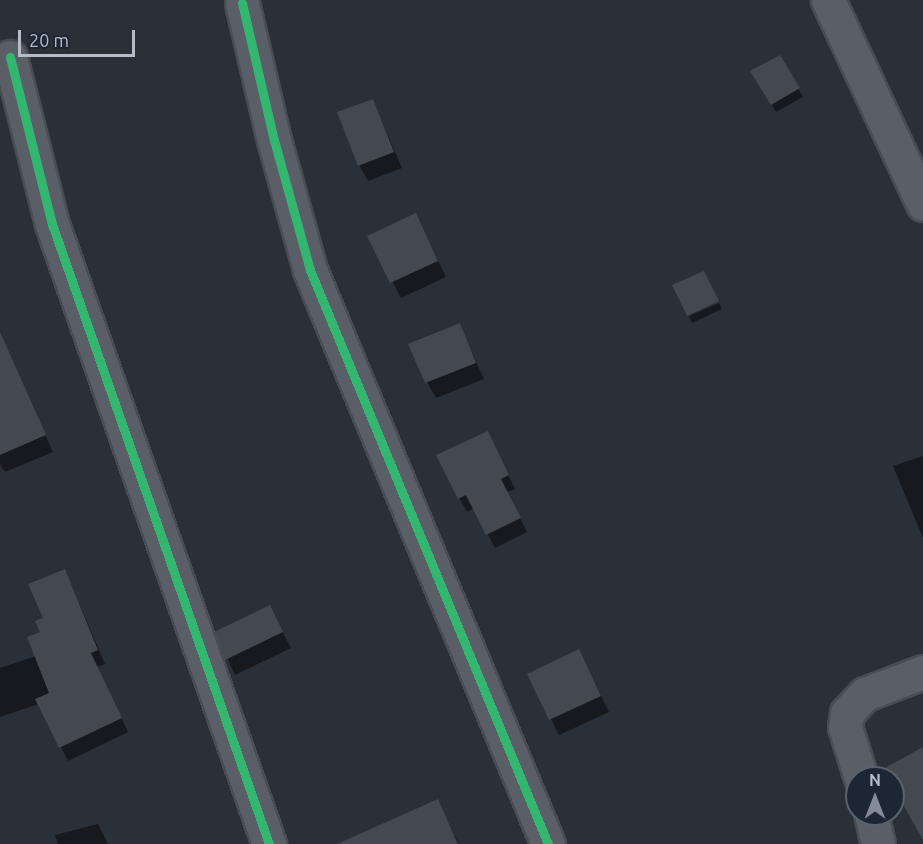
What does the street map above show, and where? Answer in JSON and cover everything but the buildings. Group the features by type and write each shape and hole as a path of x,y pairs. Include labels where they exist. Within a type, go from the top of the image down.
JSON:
{"street":[{"path":"828,0 923,204"},
{"path":"242,3 274,140 310,270 548,844"},
{"path":"10,57 52,224 269,844"},
{"path":"857,766 845,727 847,713 865,694 923,672"},
{"path":"874,826 878,844"}],"cycle path":[{"path":"242,3 274,140 310,270 548,844"},
{"path":"10,57 52,224 269,844"}]}
